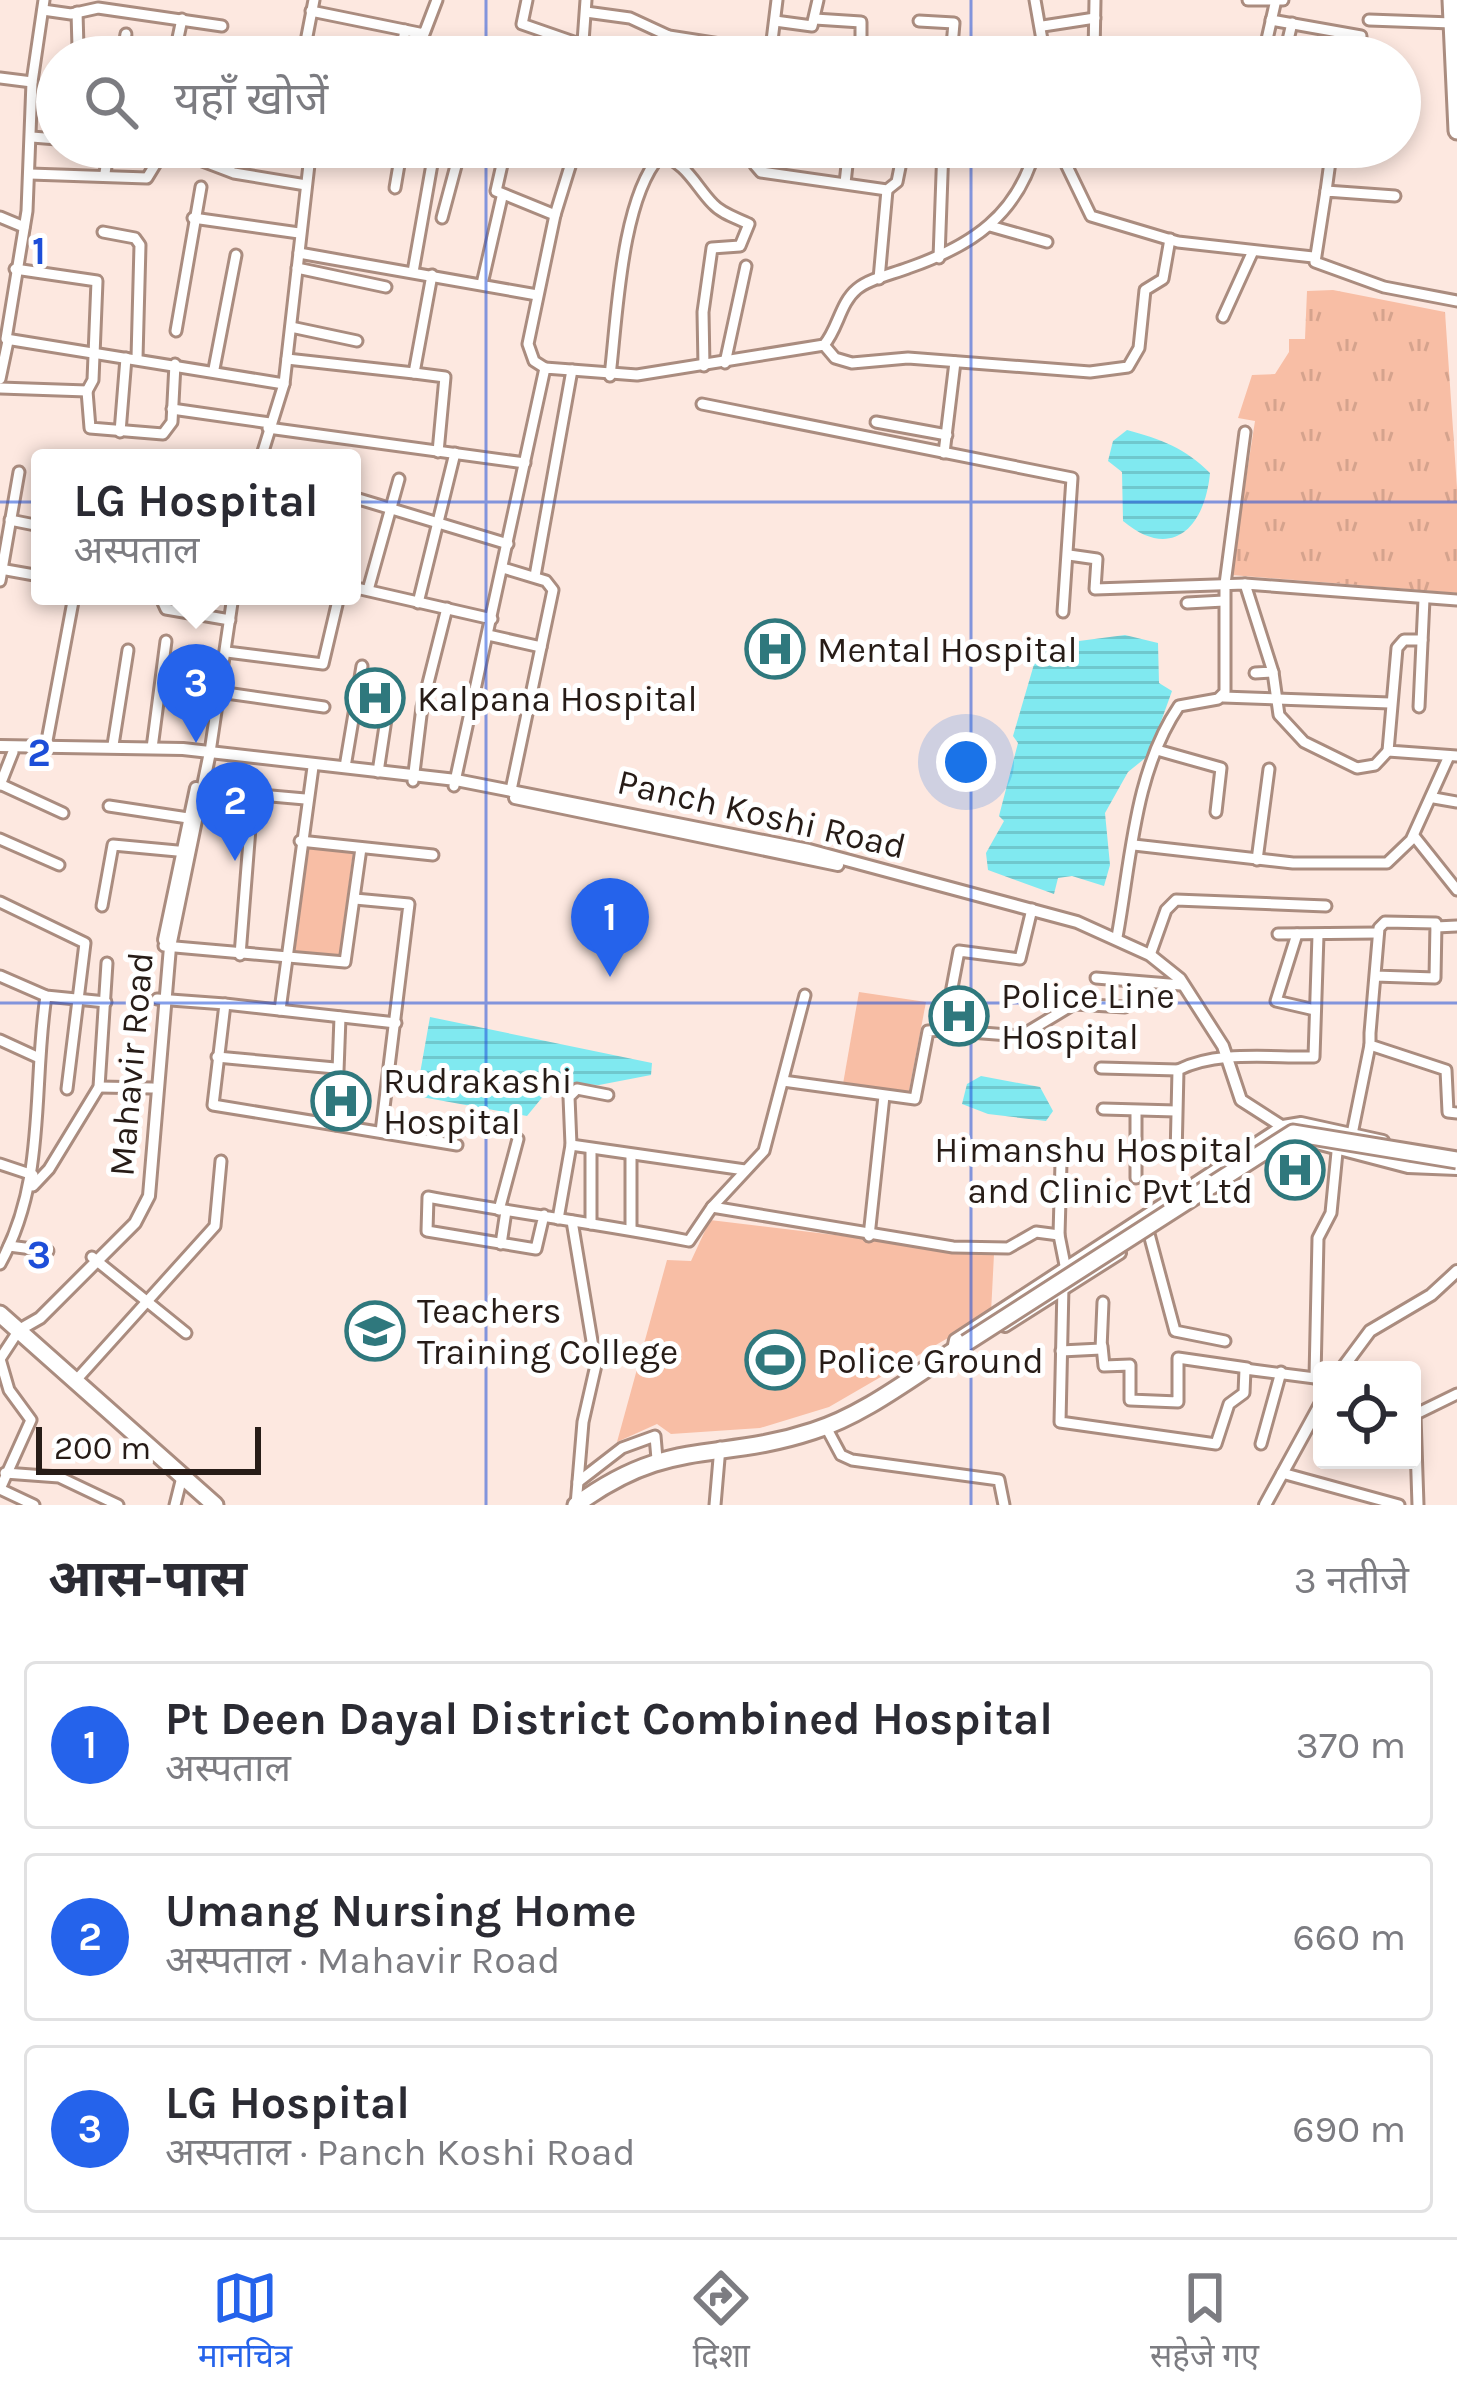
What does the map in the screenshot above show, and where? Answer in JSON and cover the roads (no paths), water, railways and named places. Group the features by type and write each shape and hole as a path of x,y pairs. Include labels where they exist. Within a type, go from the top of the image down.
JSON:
{"highway":[{"path":"1450,0 1457,129"},
{"path":"576,1505 657,1459 764,1443 826,1427 960,1347 1293,1133 1455,1163"},
{"path":"0,1314 25,1328 215,1505"}],"street":[{"path":"307,36 312,6 428,32 436,0"},
{"path":"527,0 522,25 561,36"},
{"path":"773,36 777,0"},
{"path":"775,21 808,28 818,0"},
{"path":"1035,0 1044,36"},
{"path":"1094,36 1095,0"},
{"path":"1248,0 1279,2 1268,36"},
{"path":"39,36 44,5 222,26"},
{"path":"584,36 586,6 631,18 669,36"},
{"path":"77,12 78,36"},
{"path":"1043,26 1095,17"},
{"path":"178,36 182,19"},
{"path":"815,19 861,22 861,36"},
{"path":"920,20 954,23 953,36"},
{"path":"1271,20 1361,36"},
{"path":"1369,20 1452,23"},
{"path":"1289,36 1292,23"},
{"path":"404,36 405,30"},
{"path":"0,379 30,174 36,56"},
{"path":"0,78 32,82"},
{"path":"32,137 36,137"},
{"path":"105,173 106,168"},
{"path":"30,174 147,178 152,168"},
{"path":"221,168 306,185"},
{"path":"263,449 284,384 308,168"},
{"path":"395,188 398,168"},
{"path":"413,272 431,168"},
{"path":"442,218 455,168"},
{"path":"482,284 502,197 496,185 500,168"},
{"path":"570,168 537,295 528,344 534,362 544,368 610,376 725,363 824,345"},
{"path":"610,376 633,224 651,168"},
{"path":"682,168 717,209 749,224 740,245 712,248 704,366"},
{"path":"757,168 887,190"},
{"path":"845,183 847,168"},
{"path":"879,279 887,190 897,182 900,168"},
{"path":"939,258 942,168"},
{"path":"824,345 854,291 939,258 990,226 1023,188 1029,168"},
{"path":"1068,168 1091,216 1170,238 1313,257 1326,269 1457,301"},
{"path":"1313,257 1329,168"},
{"path":"176,331 201,187"},
{"path":"1326,190 1395,196"},
{"path":"502,197 555,215"},
{"path":"0,218 24,227"},
{"path":"193,218 299,233"},
{"path":"990,226 1047,242"},
{"path":"103,232 135,238 140,245 121,432"},
{"path":"824,345 836,358 852,363 908,358 1090,372 1128,368 1139,348 1144,290 1162,279 1170,238"},
{"path":"1223,317 1253,251"},
{"path":"299,253 537,295"},
{"path":"214,369 236,255"},
{"path":"725,363 746,266"},
{"path":"297,268 386,287"},
{"path":"15,269 97,281 86,423 121,432 163,434 169,429 175,364"},
{"path":"414,373 432,274"},
{"path":"291,327 357,341"},
{"path":"8,341 214,369 284,384"},
{"path":"287,359 446,377 438,452"},
{"path":"944,453 955,362"},
{"path":"544,368 455,783 800,856 1032,913 1114,942 1181,985 1223,1056"},
{"path":"535,576 572,370"},
{"path":"0,388 87,392"},
{"path":"702,404 1072,478 1063,612"},
{"path":"172,410 525,463"},
{"path":"876,422 946,435"},
{"path":"1222,697 1225,584 1245,432"},
{"path":"418,603 455,454"},
{"path":"19,472 7,517 1,573 31,575"},
{"path":"368,590 399,479"},
{"path":"361,499 508,544"},
{"path":"1069,555 1097,559 1095,589 1245,584 1457,600"},
{"path":"503,568 535,576 553,590 511,790"},
{"path":"1134,844 1258,860 1370,866 1400,855 1453,756 1388,751 1366,769 1326,755 1286,729 1274,700 1273,672 1245,584"},
{"path":"361,589 492,619"},
{"path":"1419,707 1424,599"},
{"path":"1187,603 1224,601"},
{"path":"46,746 72,605"},
{"path":"164,605 183,615 230,620"},
{"path":"34,1505 0,1489 3,1473 32,1420 9,1390 0,1359 36,1312 121,1231 146,1188 167,946 208,750 232,605"},
{"path":"226,652 323,664 337,605"},
{"path":"280,1010 304,799 315,767 414,779 422,707 447,608"},
{"path":"488,635 541,647"},
{"path":"152,748 166,640"},
{"path":"1388,751 1397,648 1404,640 1422,640"},
{"path":"113,745 128,650"},
{"path":"345,767 362,666"},
{"path":"1256,673 1273,672"},
{"path":"219,692 324,707"},
{"path":"1117,937 1157,749 1179,706 1222,697 1390,703"},
{"path":"472,700 527,709"},
{"path":"378,772 388,706"},
{"name":"Panch Koshi Road","path":"4,750 127,748"},
{"path":"1157,749 1221,768 1216,812"},
{"path":"4,750 0,785 63,813"},
{"name":"Panch Koshi Road","path":"4,750 208,750 511,790 809,850 1117,937 1150,955 1191,990 1223,1046 1241,1100 1299,1138 1408,1167 1455,1163"},
{"path":"185,852 188,818 208,750"},
{"path":"1258,860 1269,769"},
{"path":"240,955 252,802 260,795 304,799"},
{"path":"1434,798 1457,802"},
{"path":"109,806 188,818"},
{"path":"1414,836 1457,890"},
{"path":"0,839 59,865"},
{"path":"300,841 433,855"},
{"path":"102,906 113,844 185,852"},
{"path":"167,946 345,962 361,848"},
{"path":"355,899 409,904 381,1132"},
{"path":"1150,955 1166,910 1176,900 1326,906"},
{"path":"0,902 82,939 67,1089"},
{"path":"944,1030 959,951 1020,959 1032,913"},
{"path":"1319,1361 1318,1238 1331,1213 1336,1148 1347,1132 1370,1045 1378,933 1385,922 1457,926"},
{"path":"1375,976 1436,978 1436,927"},
{"path":"1277,934 1378,933"},
{"path":"1297,934 1276,1001 1315,1010"},
{"path":"1101,1068 1178,1070 1223,1056 1314,1058 1318,934"},
{"path":"33,1180 49,1169 98,1087 107,963"},
{"path":"0,976 46,995 106,1001"},
{"path":"1096,978 1181,985"},
{"path":"0,1264 33,1180 37,1058 46,995"},
{"path":"544,1215 536,1250 427,1231 428,1197 503,1211 544,1215 631,1229 689,1241 764,1151 805,995"},
{"path":"160,1000 396,1023"},
{"path":"225,1004 213,1105 457,1145"},
{"path":"783,1081 915,1099 928,1031 1021,1036 1074,1004 1125,1007"},
{"path":"336,1125 340,1017"},
{"path":"0,1040 37,1058"},
{"path":"1370,1045 1446,1070 1448,1112 1457,1113"},
{"path":"217,1057 335,1068"},
{"path":"1176,1157 1178,1070"},
{"path":"98,1087 154,1083"},
{"path":"558,1219 572,1144 566,1118 571,1093 608,1095"},
{"path":"869,1236 884,1096"},
{"path":"1103,1109 1176,1111"},
{"path":"1136,1111 1136,1178"},
{"path":"1299,1138 1286,1141 1063,1291 961,1352 956,1340 1283,1126 1301,1123 1347,1132 1455,1163"},
{"path":"501,1244 518,1139"},
{"path":"572,1144 745,1170"},
{"path":"590,1149 591,1224"},
{"path":"631,1229 632,1156"},
{"path":"78,1378 215,1226 221,1161"},
{"path":"1061,1162 1059,1234 1067,1268 1060,1422 1212,1444 1220,1441 1229,1404 1243,1394 1246,1368"},
{"path":"0,1164 33,1180"},
{"path":"712,1208 793,1217 869,1236 1008,1248 1036,1232 1059,1234"},
{"path":"572,1221 596,1365 576,1505"},
{"path":"0,1227 12,1241 48,1251"},
{"path":"1149,1234 1175,1331 1225,1341"},
{"path":"94,1258 186,1333"},
{"path":"1348,1361 1370,1331 1431,1295 1457,1271"},
{"path":"1103,1302 1104,1366 1130,1365 1130,1400 1178,1402 1178,1358 1313,1378"},
{"path":"1061,1351 1097,1351 1102,1346"},
{"path":"1261,1444 1281,1372"},
{"path":"1421,1412 1457,1394"},
{"path":"1265,1505 1313,1418"},
{"path":"826,1427 841,1455 852,1460 999,1480 1004,1505"},
{"path":"578,1482 622,1448 655,1436 657,1459"},
{"path":"715,1505 720,1447"},
{"path":"1416,1469 1418,1505"},
{"path":"3,1473 59,1477 118,1505"},
{"path":"1282,1473 1399,1505"},
{"path":"175,1505 182,1477"}],"water":[{"path":"1127,430 1172,446 1210,473 1201,509 1183,533 1157,538 1123,521 1122,472 1108,461 1113,441"},
{"path":"1125,635 1158,643 1159,683 1172,691 1149,755 1128,772 1105,813 1110,865 1104,886 1072,876 1058,878 1054,894 988,870 986,853 1004,821 999,816 1018,743 1013,736 1037,654 1056,644"},
{"path":"430,1017 652,1063 651,1075 599,1085 554,1083 527,1116 416,1096"},
{"path":"981,1076 1040,1087 1053,1111 1046,1121 988,1114 962,1104 967,1084"}],"place":[{"name":"Mental Hospital","path":"775,649"},
{"name":"Kalpana Hospital","path":"375,698"},
{"name":"LG Hospital","path":"196,743"},
{"name":"Umang Nursing Home","path":"235,861"},
{"name":"Pt Deen Dayal District Combined Hospital","path":"610,977"},
{"name":"Police Line Hospital","path":"959,1016"},
{"name":"Rudrakashi Hospital","path":"341,1101"},
{"name":"Himanshu Hospital and Clinic Pvt Ltd","path":"1295,1170"},
{"name":"Teachers Training College","path":"375,1331"},
{"name":"Police Ground","path":"775,1360"}]}
